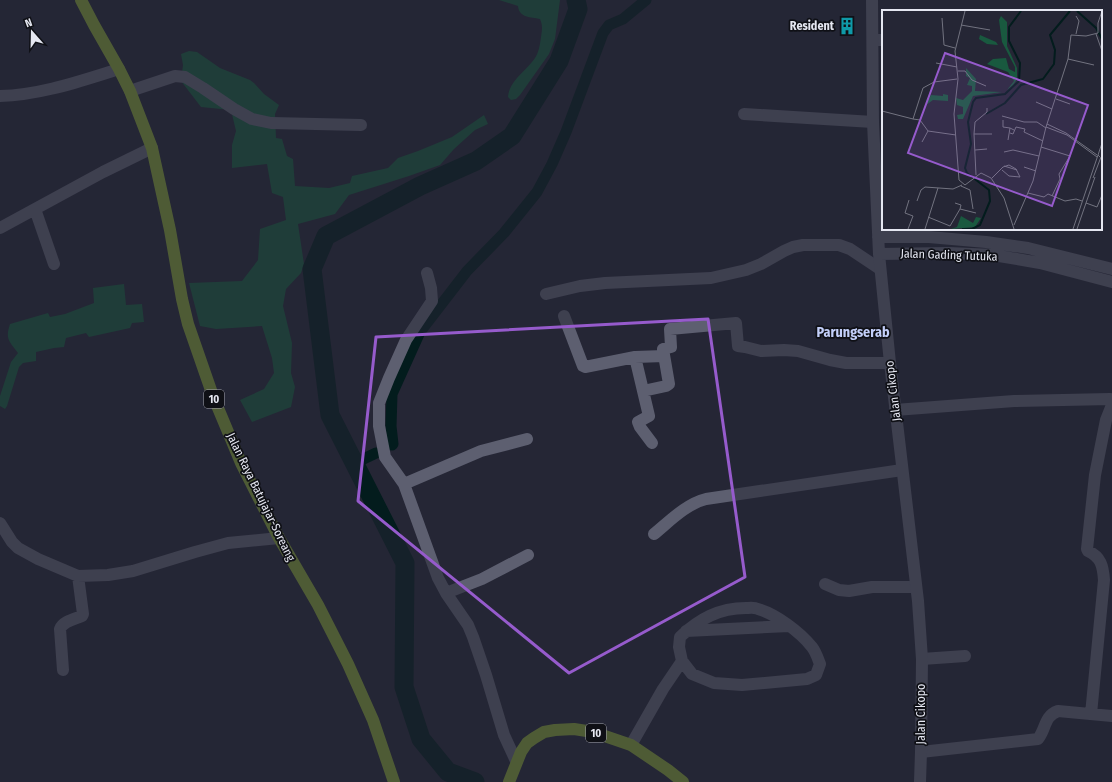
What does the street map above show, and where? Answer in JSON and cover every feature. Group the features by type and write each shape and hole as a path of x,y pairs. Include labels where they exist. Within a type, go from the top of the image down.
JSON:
{"highway":[{"name":"Jalan Raya Batujajar-Soreang","path":"81,0 130,91 152,148 170,230 188,324 213,396 241,463 278,538 318,605 348,664 373,720 394,782"},
{"name":"10","path":"509,782 515,765 527,743 544,732 574,729 593,732 631,745 683,782"}],"street":[{"name":"Jalan Cikopo","path":"872,0 878,40 873,122 880,270 916,586 922,659 920,782"},
{"path":"0,96 61,87 119,69"},
{"path":"130,91 175,76 185,77 252,119 271,124 361,125"},
{"path":"744,114 873,122"},
{"path":"0,228 103,172 152,148"},
{"path":"35,209 54,264"},
{"name":"Jalan Gading Tutuka","path":"878,237 929,238 986,242 1021,247 1112,269"},
{"path":"546,294 580,286 711,278 746,270 761,264 793,247 803,245 845,246 880,270"},
{"name":"Jalan Gading Tutuka","path":"879,254 949,253 993,255 1040,263 1112,282"},
{"path":"427,273 431,288 432,301 406,340 389,378 379,403 379,426 386,457 404,484 438,578 446,593 468,625 473,637 515,765"},
{"path":"564,316 583,366 585,367 635,357 664,356"},
{"path":"643,391 669,384 663,349 671,347 670,329 736,323 738,346 760,351 798,351 830,360 846,362 890,363"},
{"path":"635,357 649,416 638,422 652,443"},
{"path":"895,410 1014,401 1110,399 1112,401"},
{"path":"1090,714 1104,573 1097,557 1087,549 1095,475 1106,420 1112,405"},
{"path":"404,484 481,451 527,439"},
{"path":"654,534 697,501 902,470"},
{"path":"0,523 12,542 18,548 38,559 78,576 108,575 133,571 228,543 278,538"},
{"path":"446,593 482,579 528,555"},
{"path":"63,670 61,625 82,616 83,614 78,576"},
{"path":"825,584 839,590 849,591 872,586 916,586"},
{"path":"740,608 757,608 779,619 797,632 813,648 820,664 816,675 807,679 742,685 714,683 692,674 682,661 679,647 680,636 686,630 717,612 740,608"},
{"path":"686,630 789,626"},
{"path":"922,659 965,656"},
{"path":"631,745 663,689 682,661"},
{"path":"921,752 1038,739 1042,735 1049,716 1058,711 1112,716"}],"highlighted area":[{"path":"708,319 745,577 569,673 358,501 376,337"}],"green space":[{"path":"499,0 560,0 555,39 549,54 520,95 516,99 511,100 508,97 509,91 515,81 535,58 540,42 542,26 540,19 523,15 518,6"},
{"path":"189,51 197,52 220,68 250,80 264,94 279,105 275,114 276,138 282,139 287,156 293,159 295,186 329,188 350,183 352,176 388,168 398,158 452,137 484,115 488,124 475,130 454,149 440,165 349,195 335,214 298,224 304,264 301,273 286,289 283,306 292,343 291,373 295,387 291,407 252,422 240,400 264,389 274,373 272,358 262,326 216,329 200,326 189,283 242,281 258,260 260,229 286,220 283,197 272,193 267,164 232,168 232,145 236,131 231,110 201,107 181,81 183,65 181,54"},
{"path":"124,284 126,305 142,304 144,322 132,323 130,328 89,337 86,333 66,338 64,347 36,352 36,361 23,363 19,367 5,409 0,406 0,396 11,362 18,353 12,346 8,337 10,324 48,313 50,317 65,314 94,303 93,288"}],"waterway":[{"path":"475,782 448,772 421,739 404,687 405,563 330,415 312,269 326,236 420,186 476,161 512,136 559,61 578,9 576,0"},
{"path":"392,445 392,394 420,332 467,271 504,233 537,192 552,164 566,132 603,33 609,25 623,19 646,0"},
{"path":"355,463 376,453"}],"place":[{"name":"Resident","path":"847,26"}],"district":[{"name":"Parungserab","path":"853,332"}]}
